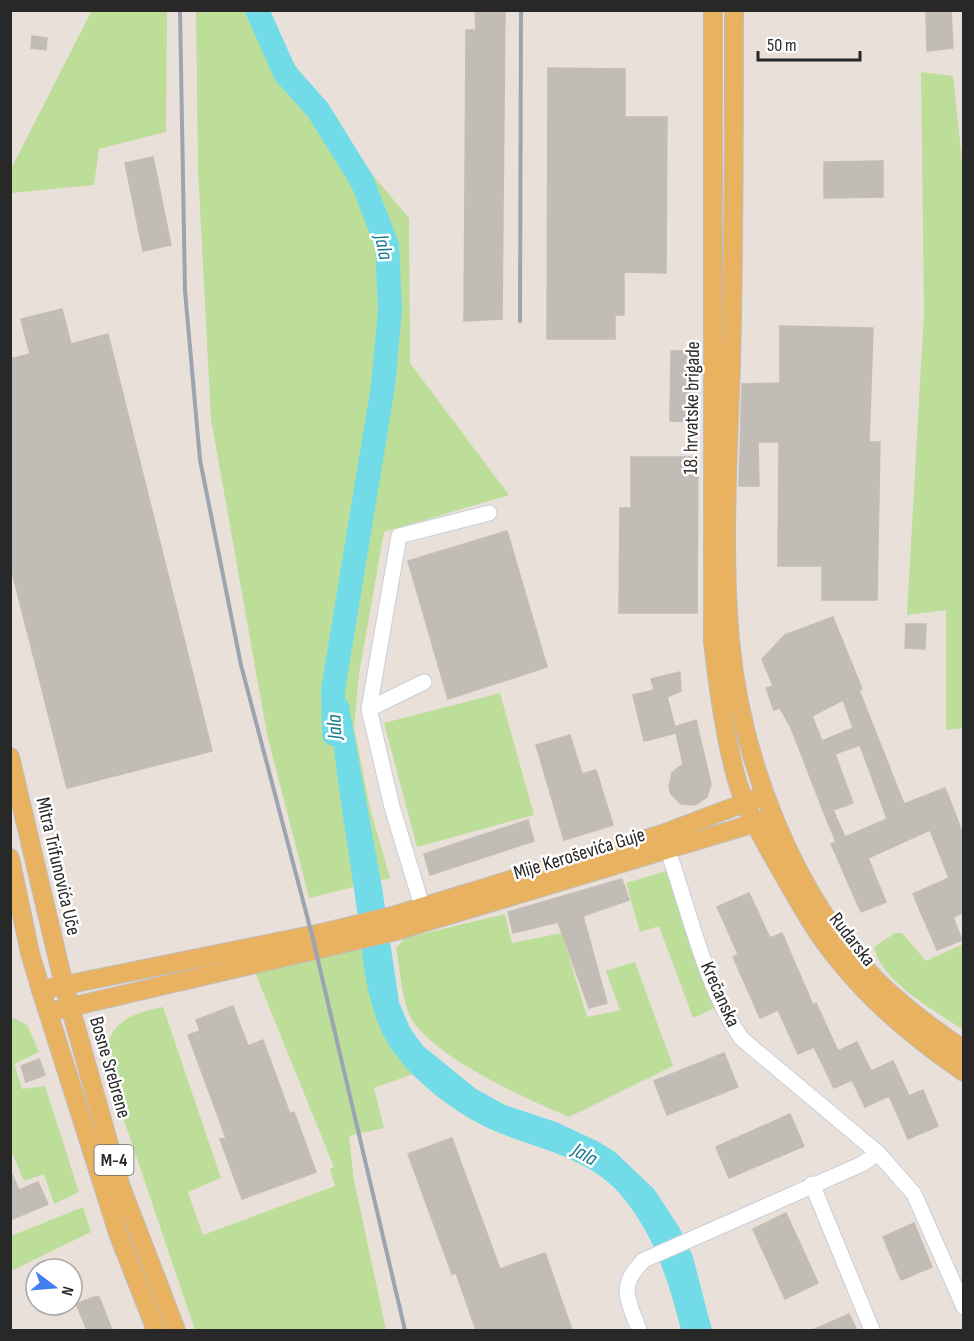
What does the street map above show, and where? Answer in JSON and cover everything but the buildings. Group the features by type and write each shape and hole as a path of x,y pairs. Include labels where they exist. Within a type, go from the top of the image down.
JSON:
{"main road":[{"name":"18. hrvatske brigade","path":"713,10 713,642 728,742 746,802"},
{"name":"18. hrvatske brigade","path":"734,10 732,322 727,514 730,640 747,735 765,795"},
{"name":"Mitra Trifunovića Uče","path":"10,757 64,985"},
{"name":"Mije Keroševića Guje","path":"665,842 765,795"},
{"name":"Rudarska","path":"765,795 796,866 825,912 876,979 903,1004 963,1050"},
{"name":"Rudarska","path":"746,802 754,824 814,927 841,963 895,1017 963,1072"},
{"name":"Mije Keroševića Guje","path":"327,940 425,915 665,842 754,824 774,817"},
{"name":"M-4","path":"10,858 30,953 41,990 119,1236 156,1330"},
{"path":"41,990 327,940"},
{"path":"49,1012 327,940"},
{"name":"Bosne Srebrene","path":"64,985 122,1186 176,1330"}],"street":[{"path":"425,915 392,807 369,708 399,536 489,513"},
{"path":"369,708 424,682"},
{"name":"Krečanska","path":"665,842 705,960 732,1026 742,1039 878,1153 914,1194 963,1307"},
{"path":"639,1330 626,1293 626,1282 644,1260 812,1184 862,1164 878,1153"},
{"path":"812,1184 872,1330"}],"green space":[{"path":"92,10 167,11 166,132 99,149 94,185 11,193 11,169"},
{"path":"196,11 268,11 270,26 345,142 409,218 410,363 509,495 384,532 359,674 354,727 370,808 390,878 309,898 267,734 211,419 198,169"},
{"path":"921,72 953,76 964,179 964,728 946,730 946,610 907,615 924,312"},
{"path":"500,693 534,815 417,847 384,723"},
{"path":"670,870 720,1006 693,1018 659,926 640,932 626,883"},
{"path":"505,914 512,943 562,933 587,1017 620,1010 606,971 635,962 673,1066 569,1117 506,1088 438,1047 421,1031 407,1009 396,948 405,938"},
{"path":"895,933 902,933 926,961 963,944 963,1030 925,1005 898,984 887,972 874,947"},
{"path":"372,936 387,1007 427,1069 374,1088 384,1128 349,1136 354,1180 386,1330 195,1330 104,1061 110,1038 115,1029 130,1017 163,1007 221,1178 188,1192 203,1235 335,1186 330,1169 334,1167 252,965"},
{"path":"11,1017 27,1025 39,1052 14,1064 22,1089 45,1086 79,1192 54,1204 44,1174 24,1181 11,1150"},
{"path":"83,1207 91,1232 40,1257 24,1257 24,1265 11,1271 11,1236"}],"water":[{"path":"348,701 382,887 399,1002 410,1028 423,1046 476,1089 505,1105 556,1122 599,1142 615,1152 654,1189 679,1227 693,1257 712,1330 681,1330 665,1276 651,1242 633,1210 609,1183 595,1172 564,1156 497,1132 466,1116 421,1083 396,1056 387,1042 368,990 334,752 330,703"}],"waterway":[{"name":"Jala","path":"257,10 285,73 318,110 362,181 387,245 390,310 383,386 333,690 334,734"}],"railway":[{"path":"180,10 185,291 200,460 241,665 312,935 405,1330"},
{"path":"520,321 521,10"}]}
